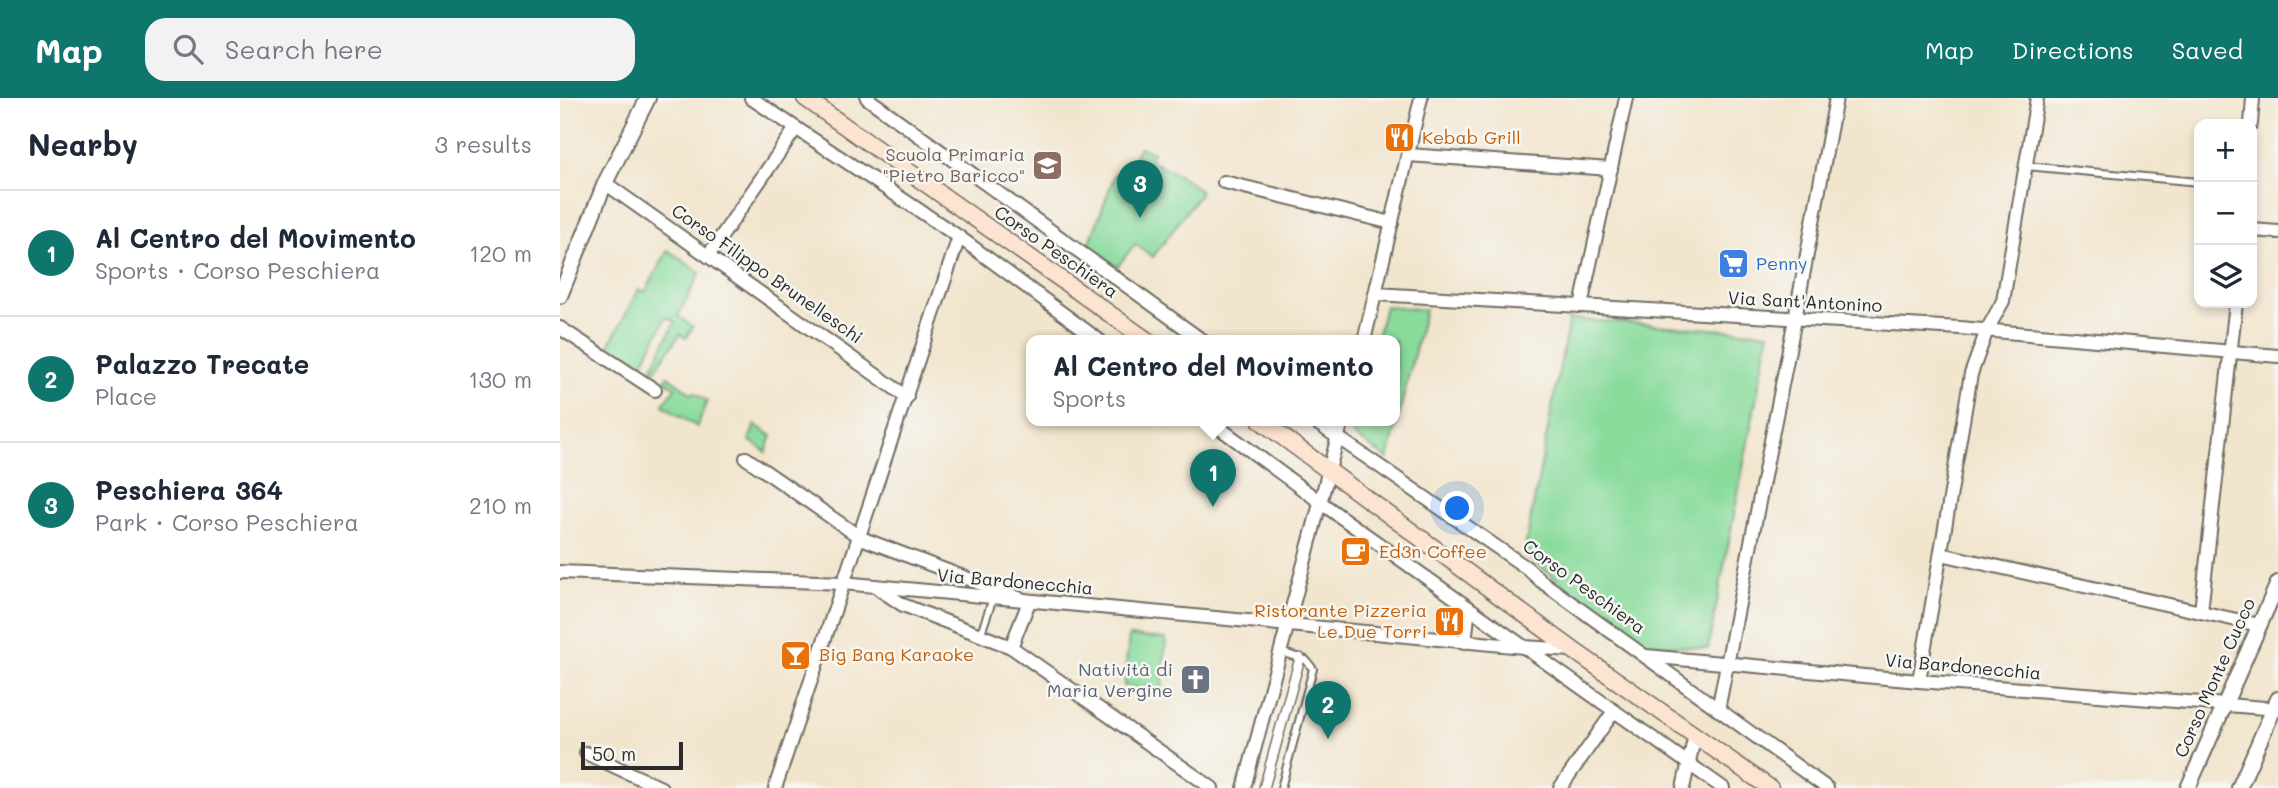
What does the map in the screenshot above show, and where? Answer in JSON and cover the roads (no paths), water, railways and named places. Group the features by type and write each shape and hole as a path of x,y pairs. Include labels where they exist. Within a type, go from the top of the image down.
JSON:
{"main road":[{"name":"Corso Peschiera","path":"805,98 1140,335"},
{"path":"1268,426 1573,650 1770,788"}],"street":[{"path":"560,296 605,183 648,98"},
{"path":"751,98 959,237 1092,335"},
{"name":"Corso Peschiera","path":"867,98 1195,335"},
{"path":"1366,335 1421,98"},
{"path":"1581,306 1626,98"},
{"path":"1718,710 1836,98"},
{"path":"1919,681 1971,374 1987,330 2003,300 2037,98"},
{"path":"2251,119 2253,98"},
{"path":"708,256 796,128"},
{"path":"1408,155 1611,169"},
{"path":"1224,182 1392,223"},
{"name":"Corso Filippo Brunelleschi","path":"605,183 906,397"},
{"path":"2257,230 2278,232"},
{"path":"775,788 843,583 861,538 959,237"},
{"name":"Via Sant'Antonino","path":"1376,294 1987,330 2278,356"},
{"path":"2200,611 2235,308"},
{"path":"560,328 655,390"},
{"path":"1217,426 1723,788"},
{"name":"Corso Peschiera","path":"1321,426 1527,568 1541,581 1827,788"},
{"path":"1244,788 1341,426"},
{"path":"746,458 861,538 1029,601 1011,648"},
{"path":"1941,554 2259,625"},
{"name":"Via Bardonecchia","path":"560,572 843,583 1524,648 1573,650"},
{"name":"Corso Monte Cucco","path":"2188,788 2278,583"},
{"path":"876,587 903,605 1011,648 1212,788"},
{"path":"1465,642 1469,608"},
{"name":"Via Bardonecchia","path":"1646,656 2224,705 2277,705"},
{"path":"1264,788 1300,658"},
{"path":"2239,788 2277,705"},
{"path":"1560,788 1614,711"},
{"path":"1683,788 1695,735"},
{"path":"586,753 661,788"}],"lane":[{"path":"2025,166 2194,182"},
{"path":"980,636 993,598"},
{"path":"1281,652 1307,660 1313,669 1281,788"}],"place":[{"name":"Kebab Grill","path":"1399,138"},
{"name":"Scuola Primaria \"Pietro Baricco\"","path":"1048,165"},
{"name":"Peschiera 364","path":"1140,218"},
{"name":"Penny","path":"1733,264"},
{"name":"Al Centro del Movimento","path":"1213,507"},
{"name":"Ed3n Coffee","path":"1356,552"},
{"name":"Ristorante Pizzeria Le Due Torri","path":"1450,621"},
{"name":"Big Bang Karaoke","path":"796,655"},
{"name":"Natività di Maria Vergine","path":"1196,680"},
{"name":"Palazzo Trecate","path":"1328,739"}]}
